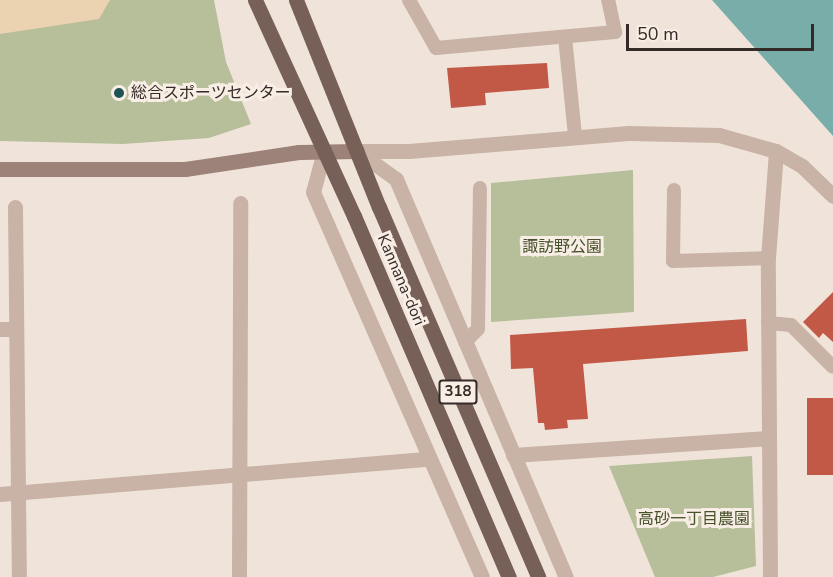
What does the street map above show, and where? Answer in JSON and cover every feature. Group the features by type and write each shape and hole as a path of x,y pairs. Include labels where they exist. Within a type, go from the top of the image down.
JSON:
{"main road":[{"name":"Kannana-dori","path":"255,0 354,216 509,577"},
{"name":"Kannana-dori","path":"296,0 379,207 538,577"}],"street":[{"path":"0,169 185,169 324,151 409,151 575,136 719,135 776,151 802,166 833,196"},
{"path":"324,151 313,192 428,459 482,577"},
{"path":"357,151 396,179 566,577"},
{"path":"770,577 768,258 776,151"},
{"path":"239,577 240,203"},
{"path":"15,207 8,329 18,492 19,577"},
{"path":"513,455 768,438"},
{"path":"0,494 240,477 428,459"}],"lane":[{"path":"409,0 436,48 615,32 608,0"},
{"path":"565,37 575,136"},
{"path":"465,342 478,329 480,188"},
{"path":"674,190 673,261 768,258"},
{"path":"768,323 791,325 833,367"}],"green space":[{"name":"総合スポーツセンター","path":"0,0 214,0 226,62 251,124 209,138 123,144 0,141"},
{"name":"諏訪野公園","path":"633,170 634,312 491,322 491,183"},
{"name":"高砂一丁目農園","path":"752,456 756,566 713,577 655,577 609,466"}],"sand":[{"path":"0,0 110,0 99,19 0,34"}],"water":[{"path":"712,0 833,0 833,136 736,27"}],"building":[{"path":"547,63 549,88 485,93 486,105 451,108 447,68"},
{"path":"833,292 833,342 823,333 819,338 803,322"},
{"path":"746,319 748,351 583,364 588,419 567,420 568,428 545,430 544,423 538,423 533,368 511,369 510,335"},
{"path":"807,398 833,398 833,475 807,475"}],"place":[{"name":"総合スポーツセンター","path":"119,93"}]}
